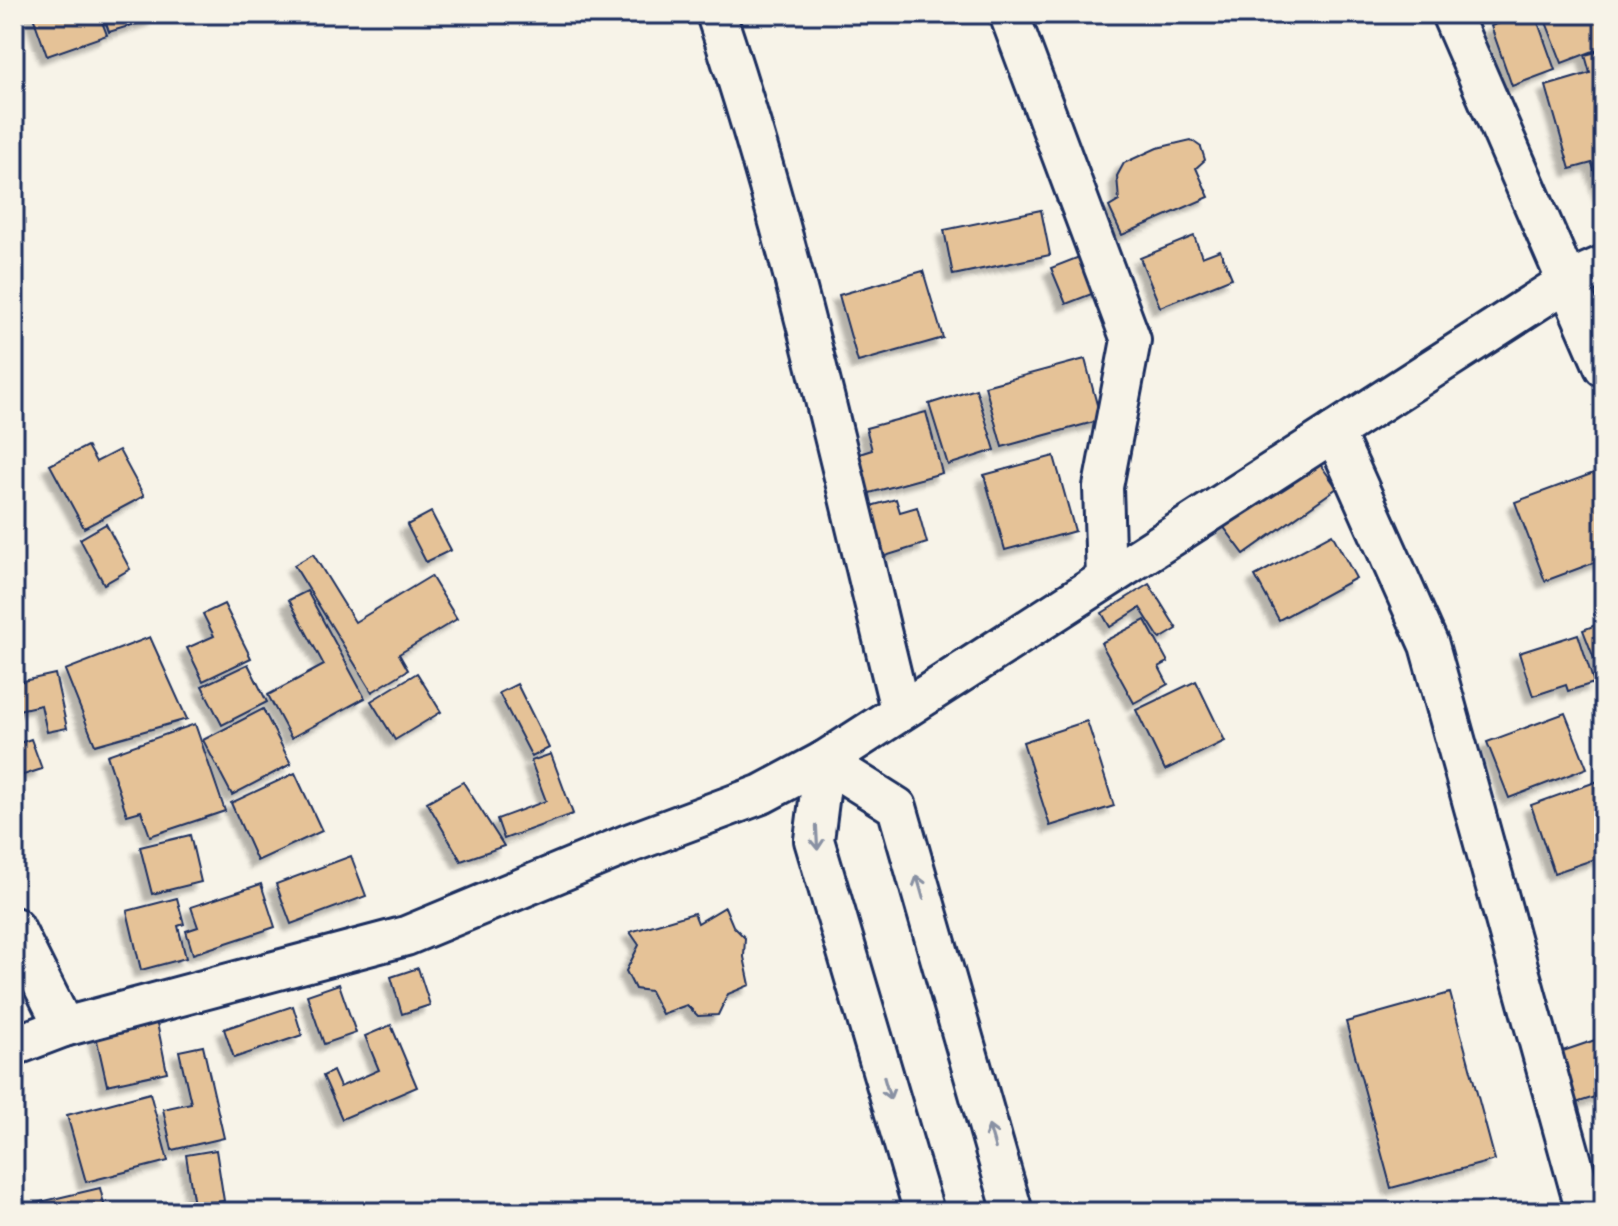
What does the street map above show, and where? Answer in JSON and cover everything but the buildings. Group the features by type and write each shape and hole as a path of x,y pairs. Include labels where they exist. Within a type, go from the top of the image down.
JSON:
{"street":[{"path":"716,14 749,112 780,227 900,709"},
{"path":"1009,14 1131,340 1103,487 1106,578"},
{"path":"1451,14 1604,367"},
{"path":"14,1046 64,1027 406,936 628,844 762,794 824,761 900,709 1568,281 1604,265"},
{"path":"1334,432 1429,645 1586,1212"},
{"path":"824,761 814,840 924,1212"},
{"path":"824,761 897,807 1013,1212"},
{"path":"14,927 64,1027"}]}
